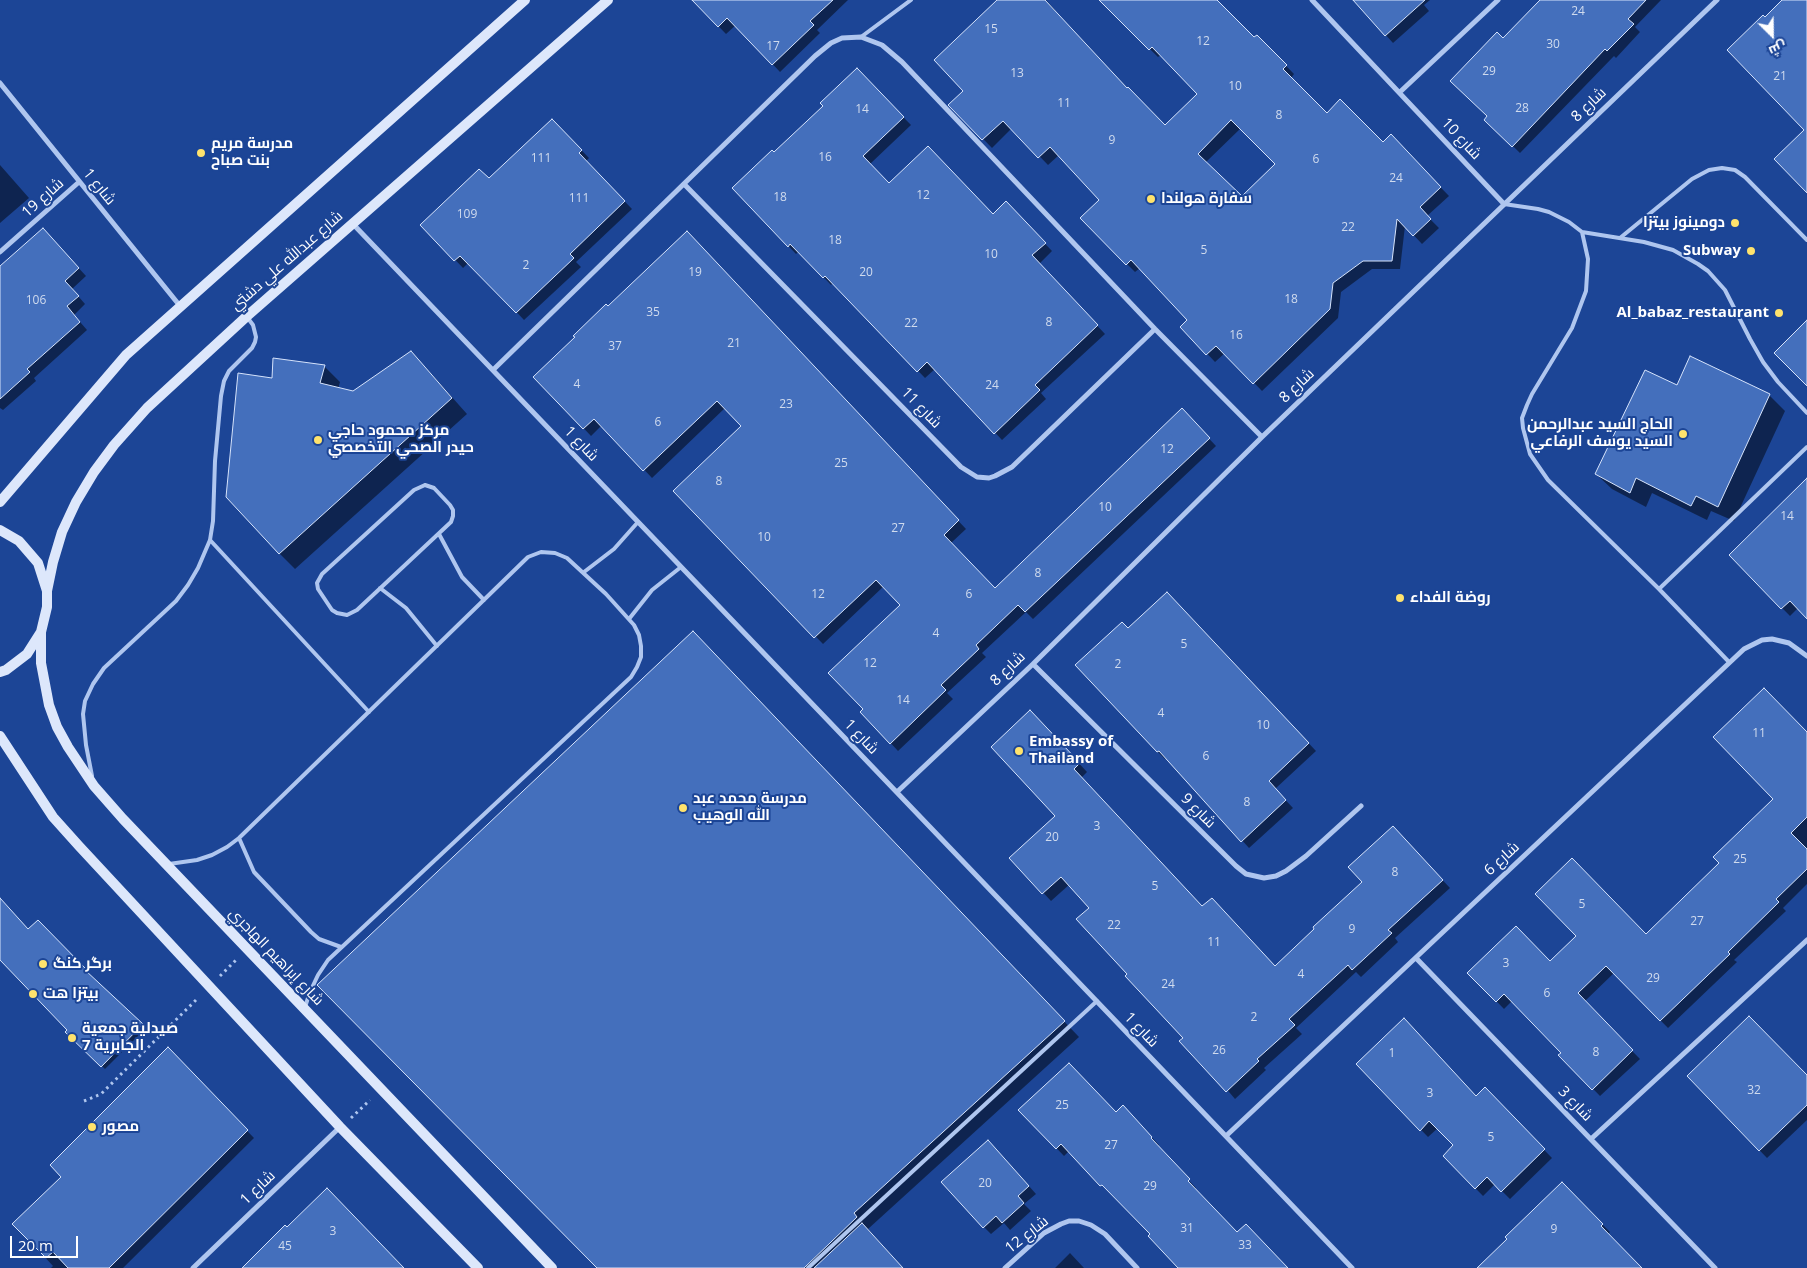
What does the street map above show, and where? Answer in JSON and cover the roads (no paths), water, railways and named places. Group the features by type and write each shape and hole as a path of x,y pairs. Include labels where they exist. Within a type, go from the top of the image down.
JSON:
{"main road":[{"path":"0,502 126,355 525,0"},
{"name":"شارع عبدالله علي دشتي","path":"41,632 47,607 47,591 53,562 62,532 76,502 94,472 114,445 147,408 352,223 608,0"},
{"path":"0,530 19,541 38,563 47,591"},
{"path":"0,672 6,670 27,654 41,632"},
{"name":"شارع إبراهيم الهاجري","path":"41,632 41,662 49,705 57,727 68,747 94,786 166,864 552,1268"},
{"path":"0,736 53,817 340,1127 478,1268"}],"street":[{"name":"شارع 10","path":"1312,0 1504,204"},
{"path":"1400,92 1498,0"},
{"name":"شارع 8","path":"897,792 1033,664 1262,437 1717,0"},
{"path":"493,370 815,56 842,38 861,37 882,45 902,62 1155,329 1262,437"},
{"name":"شارع 1","path":"0,82 180,306"},
{"name":"شارع 19","path":"0,252 79,182"},
{"name":"شارع 11","path":"684,184 954,460 967,472 977,477 989,478 1012,467 1155,329"},
{"name":"شارع 1","path":"352,223 1352,1268"},
{"name":"شارع 6","path":"1226,1136 1729,662 1752,644 1772,639 1789,643 1807,656"},
{"name":"شارع 9","path":"1033,664 1246,874 1264,878 1276,876 1286,871 1306,856 1361,806"},
{"path":"1591,1139 1807,940"},
{"name":"شارع 3","path":"1416,958 1715,1268"},
{"name":"شارع 1","path":"195,1267 340,1127"},
{"name":"شارع 12","path":"1005,1268 1044,1233 1061,1224 1079,1221 1091,1225 1105,1234 1137,1268"}],"lane":[{"path":"861,37 911,0"},
{"path":"1620,238 1692,178 1709,170 1722,168 1735,170 1745,176 1807,240"},
{"path":"1504,204 1550,212 1569,222 1582,232 1644,242 1673,250 1688,257 1708,271 1726,290 1763,362 1778,382 1807,413"},
{"path":"1582,232 1588,259 1586,291 1572,328 1532,394 1522,418 1530,454 1541,471 1729,662"},
{"path":"94,786 86,746 83,714 85,701 93,684 104,668 176,601 198,568 210,540 213,521 215,461 224,381 230,371 252,348 256,337 253,325 246,317"},
{"path":"1659,589 1807,448"},
{"path":"425,485 434,488 453,510 454,516 451,522 380,588 352,613 342,615 332,610 320,594 317,583 322,574 414,490 425,485"},
{"path":"584,572 614,550 638,522"},
{"path":"439,534 462,576 484,600"},
{"path":"210,540 369,712"},
{"path":"166,864 182,863 212,855 226,848 239,838 528,558 541,552 555,553 567,558 584,572 629,619 639,635 641,646 639,662 631,677 328,960 310,992 305,1010"},
{"path":"629,619 652,590 681,567"},
{"path":"380,588 406,608 437,646"},
{"path":"239,838 254,872 319,939 341,947"},
{"path":"808,1268 1097,1001"}],"place":[{"name":"مدرسة مريم بنت صباح","path":"201,153"},
{"name":"سفارة هولندا","path":"1151,199"},
{"name":"دومينوز بيتزا","path":"1735,223"},
{"name":"Subway","path":"1751,251"},
{"name":"Al_babaz_restaurant","path":"1779,313"},
{"name":"الحاج السيد عبدالرحمن السيد يوسف الرفاعي","path":"1683,434"},
{"name":"مركز محمود حاجي حيدر الصحي التخصصي","path":"318,440"},
{"name":"روضة الفداء","path":"1400,598"},
{"name":"Embassy of Thailand","path":"1019,751"},
{"name":"مدرسة محمد عبد الله الوهيب","path":"683,808"},
{"name":"برگر كنگ","path":"43,964"},
{"name":"بيتزا هت","path":"33,994"},
{"name":"صيدلية جمعية الجابرية 7","path":"72,1038"},
{"name":"مصور","path":"92,1127"}]}
